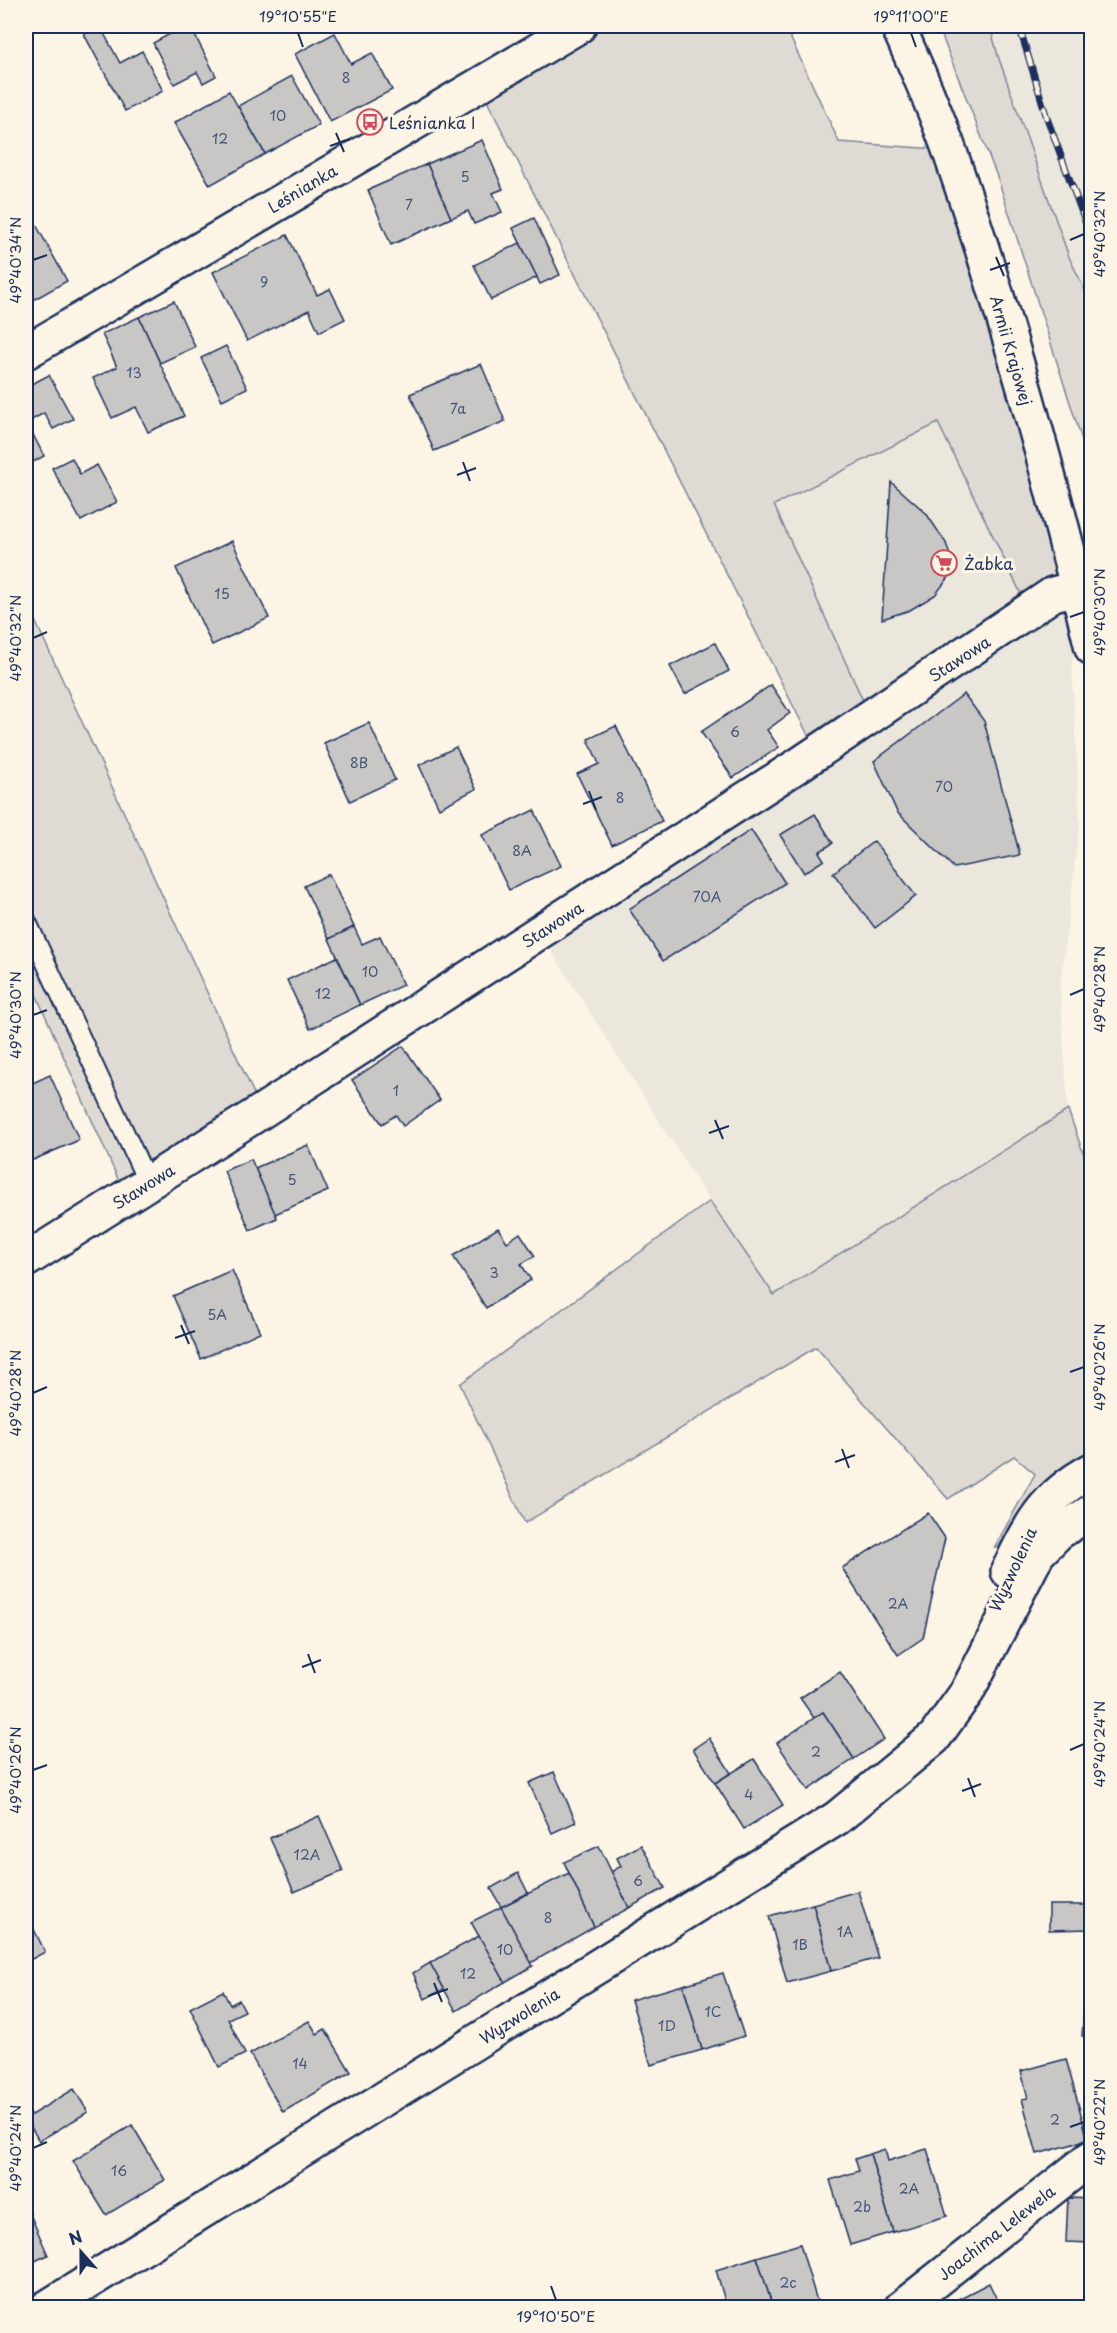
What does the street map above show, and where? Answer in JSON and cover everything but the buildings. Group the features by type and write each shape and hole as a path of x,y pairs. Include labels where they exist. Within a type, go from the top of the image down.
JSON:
{"street":[{"name":"Leśnianka","path":"26,352 579,26"},
{"name":"Armii Krajowej","path":"898,26 950,150 999,303 1092,648"},
{"name":"Stawowa","path":"26,1260 800,764 1053,594 1077,588"},
{"name":"Wyzwolenia","path":"967,1692 997,1594 1027,1532 1044,1506 1062,1488 1092,1470"},
{"name":"Wyzwolenia","path":"46,2307 837,1818 934,1738 967,1692 1038,1553 1058,1533 1092,1511"},
{"name":"Joachima Lelewela","path":"901,2307 1092,2157"}],"lane":[{"path":"26,920 148,1183"}],"shaded area":[{"path":"579,26 785,26 839,142 950,150 1077,588 1025,602 938,423 774,505 865,705 810,739 478,83"},
{"path":"938,26 990,26 998,56 1069,257 1091,303 1091,468 998,179"},
{"path":"948,26 1091,26 1091,384"},
{"path":"938,423 1025,602 865,705 774,505"},
{"path":"1077,588 1072,668 1080,822 1060,986 1068,1110 774,1295 710,1201 539,932"},
{"path":"26,601 262,1111 126,1197 26,972"},
{"path":"1068,1110 1091,1175 1091,1454 1016,1531 994,1548 1035,1474 1014,1456 948,1499 816,1347 525,1523 460,1384 710,1201 774,1295"}],"railway":[{"path":"1019,26 1047,118 1092,240"}],"place":[{"name":"Leśnianka I","path":"370,122"},
{"name":"Żabka","path":"944,563"}]}
